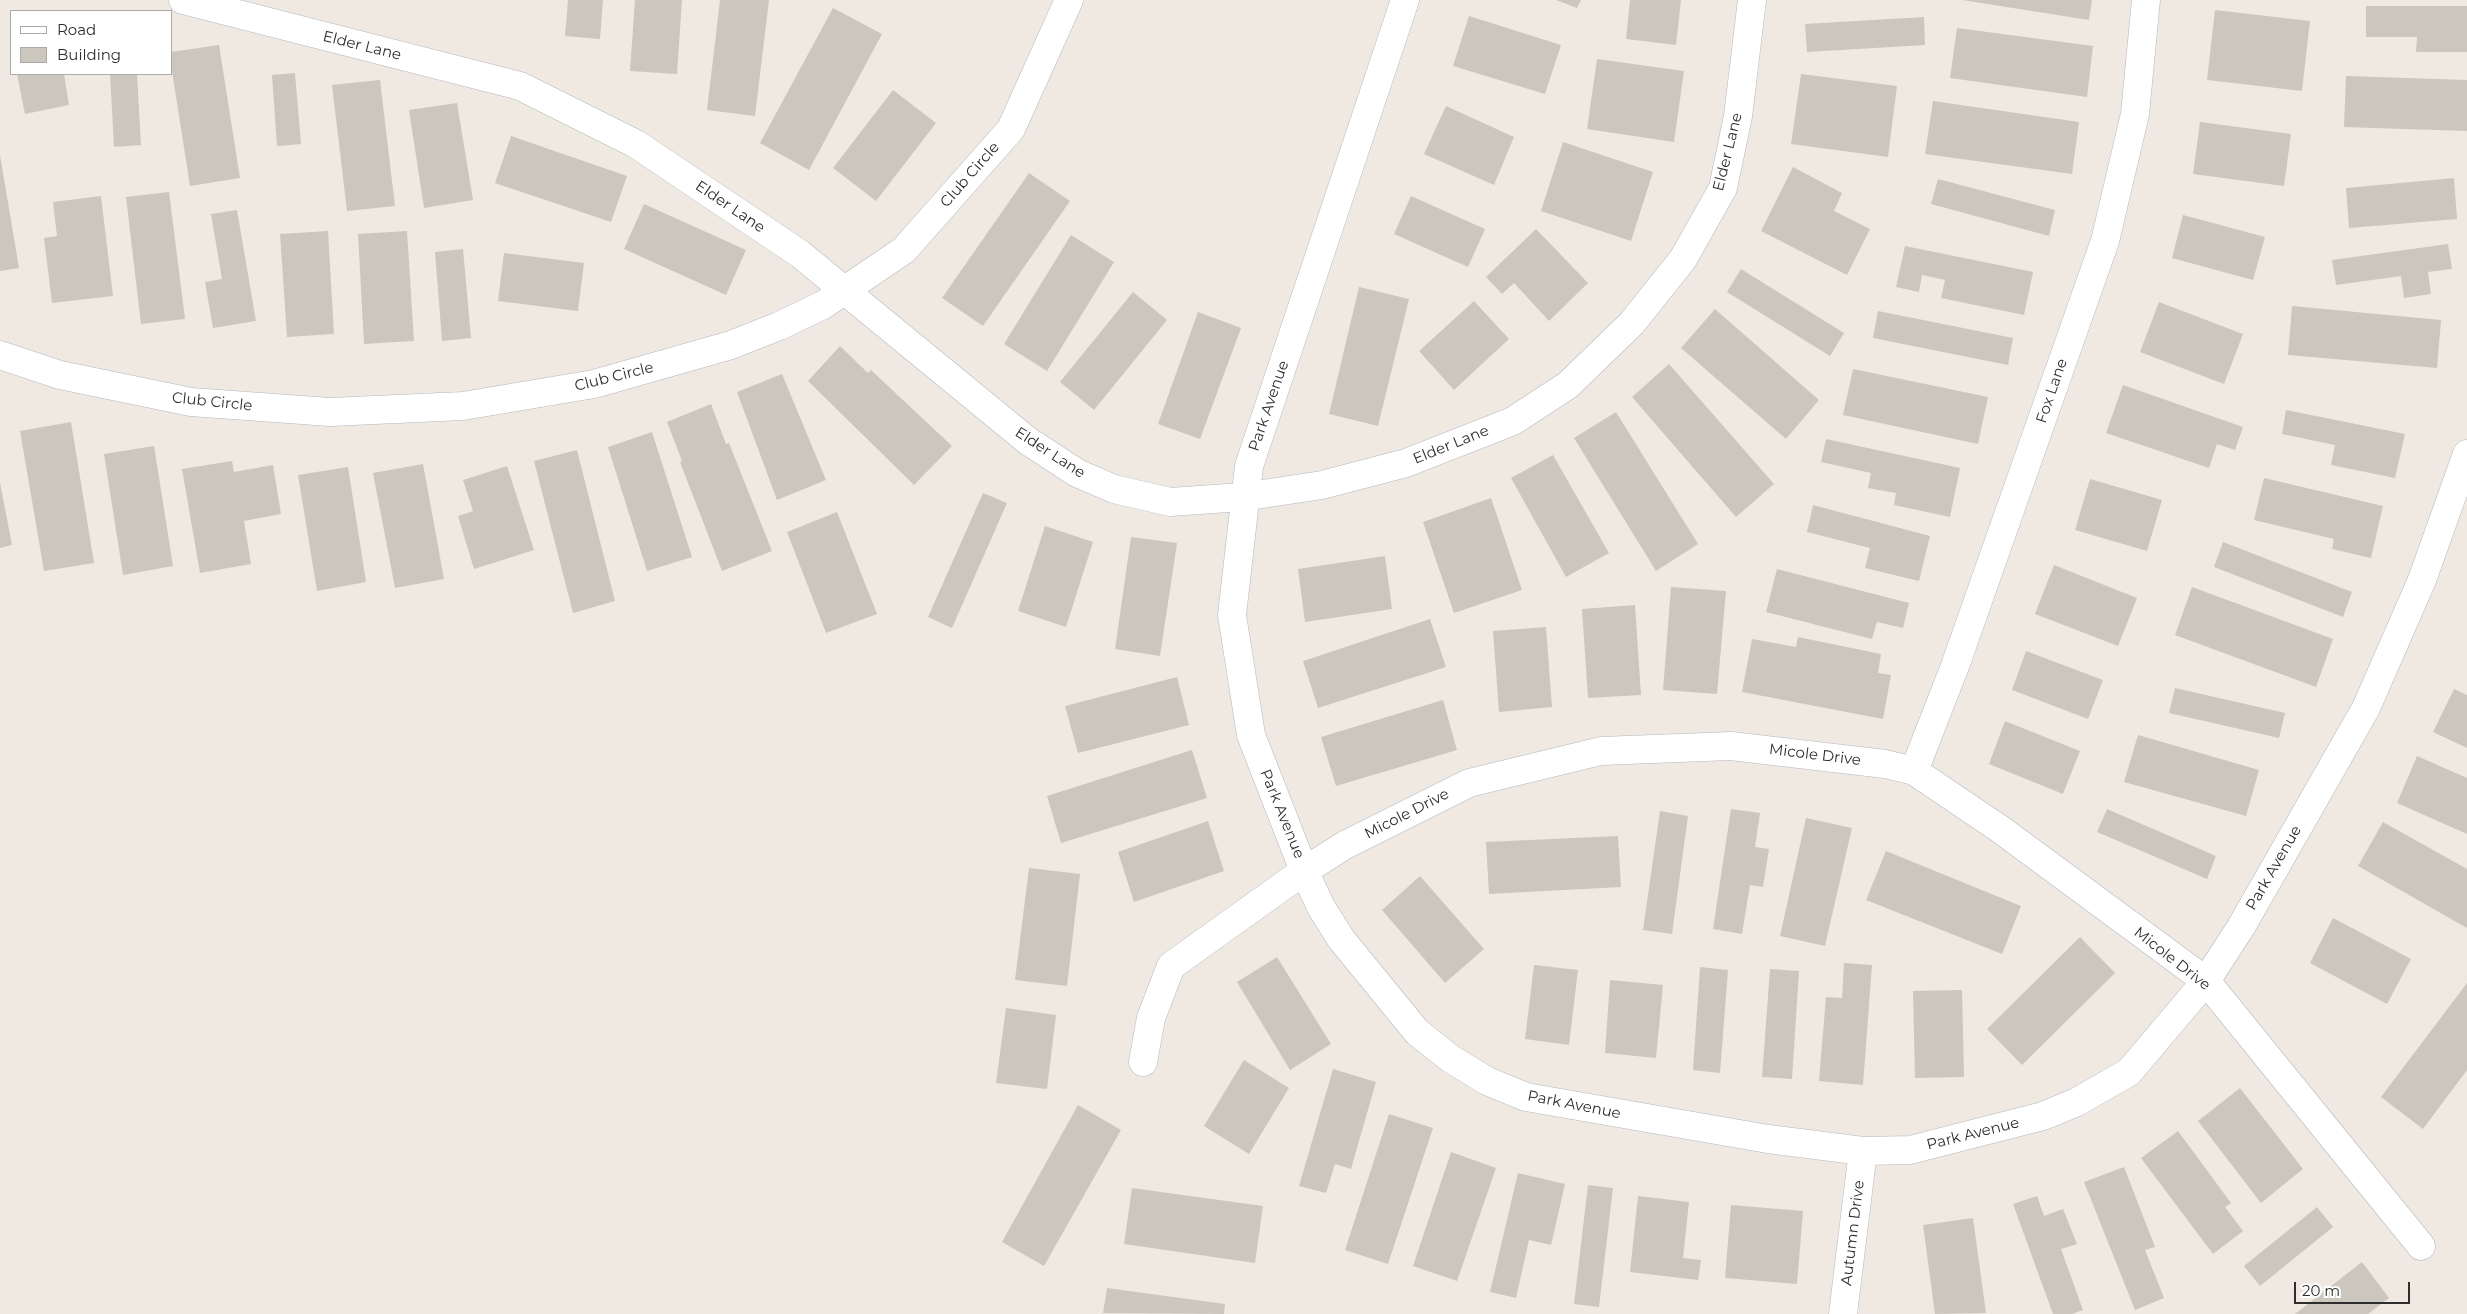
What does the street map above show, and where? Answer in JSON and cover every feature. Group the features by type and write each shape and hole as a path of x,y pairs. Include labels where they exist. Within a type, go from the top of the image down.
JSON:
{"street":[{"name":"Elder Lane","path":"183,0 520,86 636,144 800,254 847,290 1028,441 1077,473 1114,489 1170,502 1244,497 1322,484 1406,463 1513,421 1568,385 1632,323 1683,259 1723,188 1738,116 1752,0"},
{"name":"Club Circle","path":"0,355 60,376 192,402 330,412 462,406 594,384 731,345 779,326 824,305 904,250 1011,130 1069,0"},
{"name":"Park Avenue","path":"1405,0 1249,466 1232,615 1251,736 1304,871 1321,907 1341,939 1417,1032 1451,1059 1487,1081 1526,1097 1768,1139 1862,1151 1910,1150 2043,1116 2077,1102 2129,1072 2206,981 2241,928 2366,708 2422,580 2467,454"},
{"name":"Fox Lane","path":"1914,771 1955,666 2105,241 2134,114 2146,0"},
{"name":"Micole Drive","path":"1143,1062 1151,1018 1171,966 1304,871 1345,845 1469,783 1601,751 1731,746 1884,764 1914,771 2000,829 2206,981 2421,1246"},
{"name":"Autumn Drive","path":"1843,1314 1862,1151"}],"building":[{"path":"568,0 603,0 600,39 565,36"},
{"path":"635,0 682,0 677,74 630,71"},
{"path":"720,0 769,0 755,116 707,110"},
{"path":"1556,0 1581,0 1577,8"},
{"path":"1630,0 1681,0 1676,45 1626,39"},
{"path":"1962,0 2092,0 2089,20"},
{"path":"2366,6 2467,6 2467,52 2416,52 2417,37 2366,37"},
{"path":"833,8 882,34 809,170 760,143"},
{"path":"2215,10 2310,21 2302,91 2207,80"},
{"path":"1469,16 1561,45 1545,94 1453,66"},
{"path":"1924,17 1925,45 1807,52 1805,24"},
{"path":"1957,28 2093,46 2087,97 1950,78"},
{"path":"219,45 240,178 190,186 172,71 172,52"},
{"path":"1597,59 1684,71 1674,142 1587,129"},
{"path":"295,73 301,144 277,146 272,75"},
{"path":"1801,74 1897,86 1888,157 1791,144"},
{"path":"17,75 64,75 69,105 25,114"},
{"path":"110,75 137,75 141,145 114,147"},
{"path":"2346,76 2467,80 2467,131 2344,127"},
{"path":"380,80 395,206 347,211 332,85"},
{"path":"893,90 936,123 876,201 833,168"},
{"path":"1933,101 2079,122 2072,174 1925,154"},
{"path":"457,103 473,200 424,208 409,110"},
{"path":"1446,106 1514,137 1494,185 1424,154"},
{"path":"2200,122 2291,134 2284,186 2193,174"},
{"path":"511,136 627,176 611,222 495,183"},
{"path":"1563,142 1653,172 1631,241 1541,211"},
{"path":"0,155 19,268 0,271"},
{"path":"1793,167 1842,193 1834,211 1870,229 1847,275 1761,231"},
{"path":"1029,173 1070,201 983,326 942,298"},
{"path":"2454,178 2457,219 2349,228 2346,188"},
{"path":"1938,179 2055,210 2049,236 1931,204"},
{"path":"169,192 185,319 141,324 126,197"},
{"path":"101,196 113,296 52,303 44,238 57,236 53,202"},
{"path":"1411,196 1485,229 1468,267 1394,234"},
{"path":"644,204 746,250 726,295 624,249"},
{"path":"237,210 256,321 213,328 205,282 222,279 211,214"},
{"path":"2183,215 2265,237 2253,280 2172,258"},
{"path":"1536,229 1588,283 1549,321 1514,283 1502,294 1486,277"},
{"path":"328,231 334,334 287,337 280,234"},
{"path":"407,231 414,341 364,344 358,234"},
{"path":"1071,235 1114,262 1047,371 1004,344"},
{"path":"2448,244 2452,269 2428,272 2431,294 2404,298 2401,276 2336,285 2332,260"},
{"path":"1905,246 2033,272 2024,315 1941,298 1945,280 1922,275 1919,292 1896,287"},
{"path":"463,249 471,338 442,341 435,252"},
{"path":"504,253 584,263 578,311 498,301"},
{"path":"1741,269 1844,333 1830,356 1727,292"},
{"path":"1359,287 1409,299 1378,426 1329,414"},
{"path":"1133,292 1167,320 1094,410 1060,382"},
{"path":"1474,301 1509,339 1454,390 1419,351"},
{"path":"2159,302 2243,334 2224,384 2140,352"},
{"path":"2292,306 2441,320 2437,368 2288,355"},
{"path":"1715,309 1819,400 1786,439 1681,348"},
{"path":"1878,311 2013,338 2008,365 1873,338"},
{"path":"1198,312 1241,328 1200,439 1158,424"},
{"path":"840,346 868,373 871,370 952,446 914,485 808,381"},
{"path":"1669,364 1774,484 1736,517 1632,397"},
{"path":"1853,369 1988,397 1978,444 1843,415"},
{"path":"782,374 826,480 777,500 737,392"},
{"path":"2123,385 2243,427 2235,450 2217,444 2209,468 2106,433"},
{"path":"711,404 726,444 729,443 772,551 722,571 680,462 682,461 667,422"},
{"path":"2286,410 2405,434 2395,478 2331,465 2335,445 2282,434"},
{"path":"1616,412 1698,544 1656,571 1574,438"},
{"path":"71,422 94,563 44,571 20,431"},
{"path":"652,432 692,557 647,571 608,447"},
{"path":"1826,439 1960,468 1950,517 1894,505 1896,493 1868,488 1871,473 1821,462"},
{"path":"154,446 173,566 123,575 104,454"},
{"path":"577,450 615,601 573,613 534,461"},
{"path":"1553,455 1609,553 1566,577 1511,478"},
{"path":"232,461 234,472 273,465 281,514 244,521 251,564 200,573 182,469"},
{"path":"423,464 444,579 395,588 373,473"},
{"path":"507,466 534,550 474,569 458,516 473,511 463,480"},
{"path":"348,467 366,582 317,591 298,475"},
{"path":"2264,478 2383,506 2371,558 2332,549 2334,539 2254,520"},
{"path":"2090,479 2162,500 2147,551 2075,530"},
{"path":"0,483 12,545 0,548"},
{"path":"983,493 1007,503 952,628 928,617"},
{"path":"1491,498 1522,590 1454,613 1423,522"},
{"path":"1813,505 1930,536 1919,581 1865,568 1870,548 1807,532"},
{"path":"837,512 877,614 826,633 787,532"},
{"path":"1045,526 1093,542 1066,627 1018,611"},
{"path":"1131,537 1177,543 1160,656 1115,649"},
{"path":"2223,542 2352,592 2343,617 2214,567"},
{"path":"1385,556 1392,609 1305,622 1298,569"},
{"path":"2054,565 2137,598 2118,646 2035,614"},
{"path":"1777,569 1909,603 1903,628 1877,622 1872,639 1766,612"},
{"path":"1671,587 1726,591 1717,694 1663,690"},
{"path":"2192,587 2333,639 2316,687 2175,635"},
{"path":"1635,605 1641,695 1588,698 1582,609"},
{"path":"1430,619 1446,667 1318,708 1303,661"},
{"path":"1546,627 1552,707 1499,712 1493,631"},
{"path":"1798,637 1881,654 1878,673 1891,675 1883,719 1742,692 1752,639 1796,647"},
{"path":"2026,651 2103,680 2088,719 2012,690"},
{"path":"1177,677 1189,725 1078,753 1065,706"},
{"path":"2175,688 2285,713 2279,738 2169,713"},
{"path":"2454,689 2467,695 2467,748 2433,732"},
{"path":"1443,700 1457,750 1336,786 1321,737"},
{"path":"2005,721 2080,751 2063,794 1989,764"},
{"path":"2138,735 2259,770 2246,816 2124,782"},
{"path":"1192,750 1207,798 1061,843 1047,796"},
{"path":"2417,756 2467,778 2467,834 2397,803"},
{"path":"1731,809 1760,813 1755,847 1769,849 1763,887 1750,885 1742,934 1713,929"},
{"path":"2107,809 2216,856 2207,879 2097,832"},
{"path":"1660,811 1688,816 1672,934 1643,930"},
{"path":"1806,818 1852,828 1825,946 1780,936"},
{"path":"1208,821 1224,871 1134,902 1118,852"},
{"path":"2383,822 2467,869 2467,928 2358,866"},
{"path":"1618,836 1621,887 1489,894 1486,842"},
{"path":"1886,851 2021,906 2002,954 1866,900"},
{"path":"1029,868 1080,874 1067,986 1015,980"},
{"path":"1420,876 1484,949 1445,983 1382,910"},
{"path":"2333,918 2411,959 2387,1004 2310,963"},
{"path":"2080,937 2115,973 2022,1065 1987,1029"},
{"path":"1277,957 1331,1044 1290,1070 1237,982"},
{"path":"1844,963 1872,965 1863,1085 1819,1081 1826,997 1842,998"},
{"path":"1534,965 1578,970 1569,1045 1525,1039"},
{"path":"1700,967 1728,970 1720,1073 1693,1070"},
{"path":"1770,969 1799,971 1792,1079 1762,1077"},
{"path":"1610,980 1663,985 1656,1058 1605,1053"},
{"path":"2467,983 2467,1070 2423,1129 2381,1097"},
{"path":"1962,990 1964,1077 1915,1078 1913,991"},
{"path":"1006,1008 1056,1015 1047,1089 996,1083"},
{"path":"1244,1060 1289,1088 1249,1154 1204,1126"},
{"path":"1333,1069 1376,1082 1351,1169 1335,1164 1326,1193 1299,1186"},
{"path":"2240,1088 2303,1169 2261,1203 2198,1121"},
{"path":"1078,1105 1121,1130 1044,1266 1002,1242"},
{"path":"1389,1114 1433,1128 1388,1264 1345,1250"},
{"path":"2178,1131 2231,1203 2225,1207 2243,1231 2213,1254 2141,1158"},
{"path":"1451,1152 1496,1168 1457,1281 1413,1266"},
{"path":"2124,1167 2155,1247 2145,1250 2164,1298 2135,1310 2084,1182"},
{"path":"1518,1173 1565,1184 1551,1245 1529,1240 1516,1298 1490,1292"},
{"path":"1588,1185 1613,1188 1599,1307 1574,1304"},
{"path":"1132,1188 1263,1206 1255,1263 1124,1244"},
{"path":"1638,1196 1689,1202 1683,1258 1701,1260 1698,1280 1630,1272"},
{"path":"2037,1196 2044,1216 2063,1209 2077,1244 2061,1249 2083,1310 2072,1314 2053,1314 2013,1204"},
{"path":"1731,1205 1803,1211 1797,1284 1725,1278"},
{"path":"2317,1207 2333,1227 2260,1286 2244,1266"},
{"path":"1973,1218 1986,1313 1935,1314 1923,1225"},
{"path":"2362,1262 2389,1298 2368,1314 2295,1314"},
{"path":"1107,1288 1225,1304 1224,1314 1103,1313"}]}
